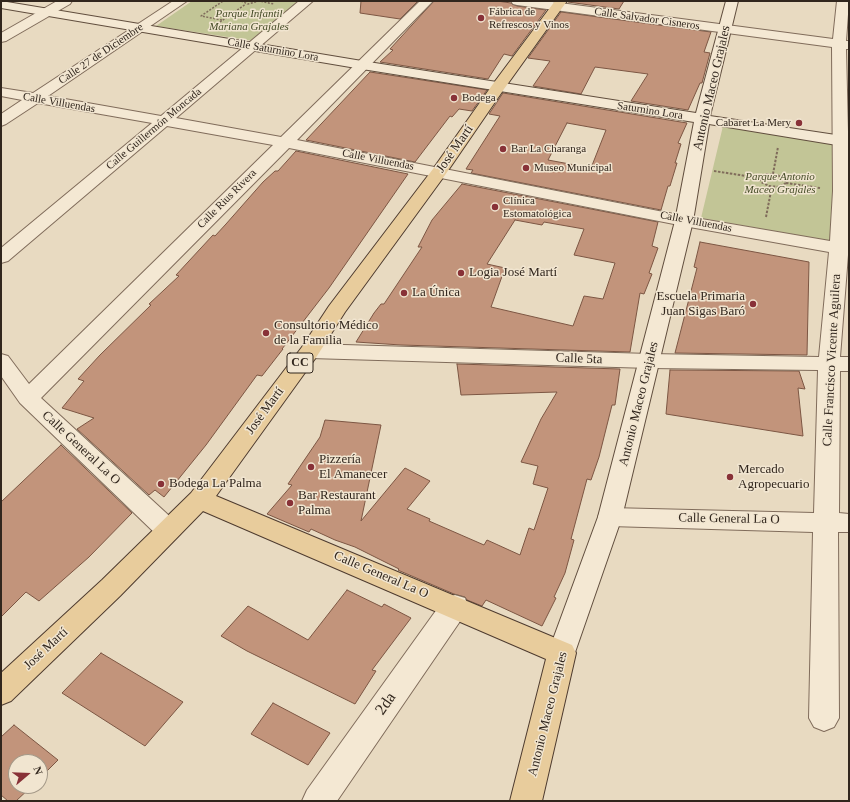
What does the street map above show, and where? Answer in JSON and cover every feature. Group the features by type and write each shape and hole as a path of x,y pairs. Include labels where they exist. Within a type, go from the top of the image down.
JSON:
{"main road":[{"name":"José Martí","path":"1,692 111,588 200,499 310,350 336,310 440,172 498,87 559,4"},
{"name":"Calle General La O","path":"200,499 455,606 562,653"},
{"name":"Antonio Maceo Grajales","path":"526,801 562,653"}],"street":[{"path":"1,38 66,1"},
{"name":"Calle 27 de Diciembre","path":"1,121 139,28 182,1"},
{"name":"Calle Guillermón Moncada","path":"1,257 307,1"},
{"name":"Calle Rius Rivera","path":"28,398 427,1"},
{"name":"Calle Salvador Cisneros","path":"517,1 559,4 726,29 844,44"},
{"name":"Antonio Maceo Grajales","path":"562,653 610,517 684,221 702,119 732,1"},
{"name":"Calle Francisco Vicente Aguilera","path":"824,718 837,522 839,364 844,249 840,191 845,141 843,1"},
{"name":"Calle Saturnino Lora","path":"1,4 498,87"},
{"name":"Saturnino Lora","path":"498,87 845,141"},
{"name":"Calle Villuendas","path":"1,92 284,142 684,221 844,249"},
{"name":"Calle 5ta","path":"310,350 650,361 839,364"},
{"name":"Calle General La O","path":"1,361 28,398 168,530"},
{"name":"Calle General La O","path":"610,517 837,522"},
{"name":"2da","path":"318,801 455,606"}],"path":[{"path":"222,20 201,16 223,1"},
{"path":"241,1 246,4 254,4 259,1 274,4 278,1"},
{"path":"196,37 246,4"},
{"path":"773,174 782,131"},
{"path":"694,168 759,178 764,184 772,186 779,187 786,182 840,191"},
{"path":"759,178 762,175 773,174 782,176 786,182"},
{"path":"763,235 772,186"}],"green space":[{"name":"Parque Infantil Mariana Grajales","path":"192,1 302,1 254,41 156,26"},
{"name":"Parque Antonio Maceo Grajales","path":"723,126 837,143 831,241 701,218"}],"building":[{"path":"361,1 418,1 400,19 360,13"},
{"path":"434,1 497,1 511,3 517,6 546,10 512,56 504,54 488,79 380,62 393,50 390,49"},
{"path":"568,1 624,1 619,9"},
{"path":"561,12 711,32 704,52 710,53 702,83 700,83 688,110 631,101 648,74 595,67 581,94 533,86 550,61 528,58"},
{"path":"370,72 487,90 472,111 459,109 452,117 450,116 415,162 306,140"},
{"path":"503,93 687,123 678,143 681,144 675,163 677,163 661,210 471,173 473,170 466,169 500,116 489,114","holes":["567,123 606,130 591,168 548,160"]},
{"path":"296,151 408,174 329,288 262,376 257,375 206,445 164,497 155,490 149,495 77,429 94,418 62,408 84,381 78,379 151,305 149,304 179,276 176,275 213,235 215,236 263,182 275,171 278,171"},
{"path":"462,184 658,222 652,246 658,248 649,273 652,274 644,294 640,293 630,352 401,345 356,342 374,313 381,304 384,304 422,247 418,247 432,220","holes":["515,220 542,225 544,222 584,229 574,255 615,263 603,299 584,296 573,326 491,307 505,268 487,264"]},
{"name":"Escuela Primaria Juan Sigas Baró","path":"700,242 809,262 807,355 675,353 697,268 694,267"},
{"path":"457,364 620,369 615,405 612,405 599,457 591,480 587,479 571,539 574,540 565,573 554,597 556,598 542,626 486,600 482,606 467,600 465,597 454,594 400,571 398,570 399,569 355,547 311,529 309,532 267,514 292,485 288,484 320,437 325,420 381,425 361,521 405,468 430,481 407,509 430,519 429,521 484,545 487,540 520,555 529,528 534,530 548,488 533,484 538,466 521,462 541,419 557,392 461,395"},
{"path":"670,370 799,371 805,389 798,388 803,436 666,414"},
{"path":"61,445 132,513 89,557 39,601 26,592 1,617 1,502"},
{"path":"347,590 382,607 384,604 411,618 372,670 376,671 355,704 247,651 221,636 248,606 308,640"},
{"path":"101,653 183,702 145,746 62,693"},
{"path":"273,703 330,733 308,765 251,734"},
{"path":"14,725 58,760 48,770 48,754 8,754 8,794 23,794 16,801 8,801 1,795 1,737"}],"place":[{"name":"Fábrica de Refrescos y Vinos","path":"481,18"},
{"name":"Bodega","path":"454,98"},
{"name":"Cabaret La Mery","path":"799,123"},
{"name":"Bar La Charanga","path":"503,149"},
{"name":"Museo Municipal","path":"526,168"},
{"name":"Clínica Estomatológica","path":"495,207"},
{"name":"Logia José Martí","path":"461,273"},
{"name":"La Única","path":"404,293"},
{"name":"Escuela Primaria Juan Sigas Baró","path":"753,304"},
{"name":"Consultorio Médico de la Familia","path":"266,333"},
{"name":"Pizzería El Amanecer","path":"311,467"},
{"name":"Mercado Agropecuario","path":"730,477"},
{"name":"Bodega La Palma","path":"161,484"},
{"name":"Bar Restaurant Palma","path":"290,503"}]}
